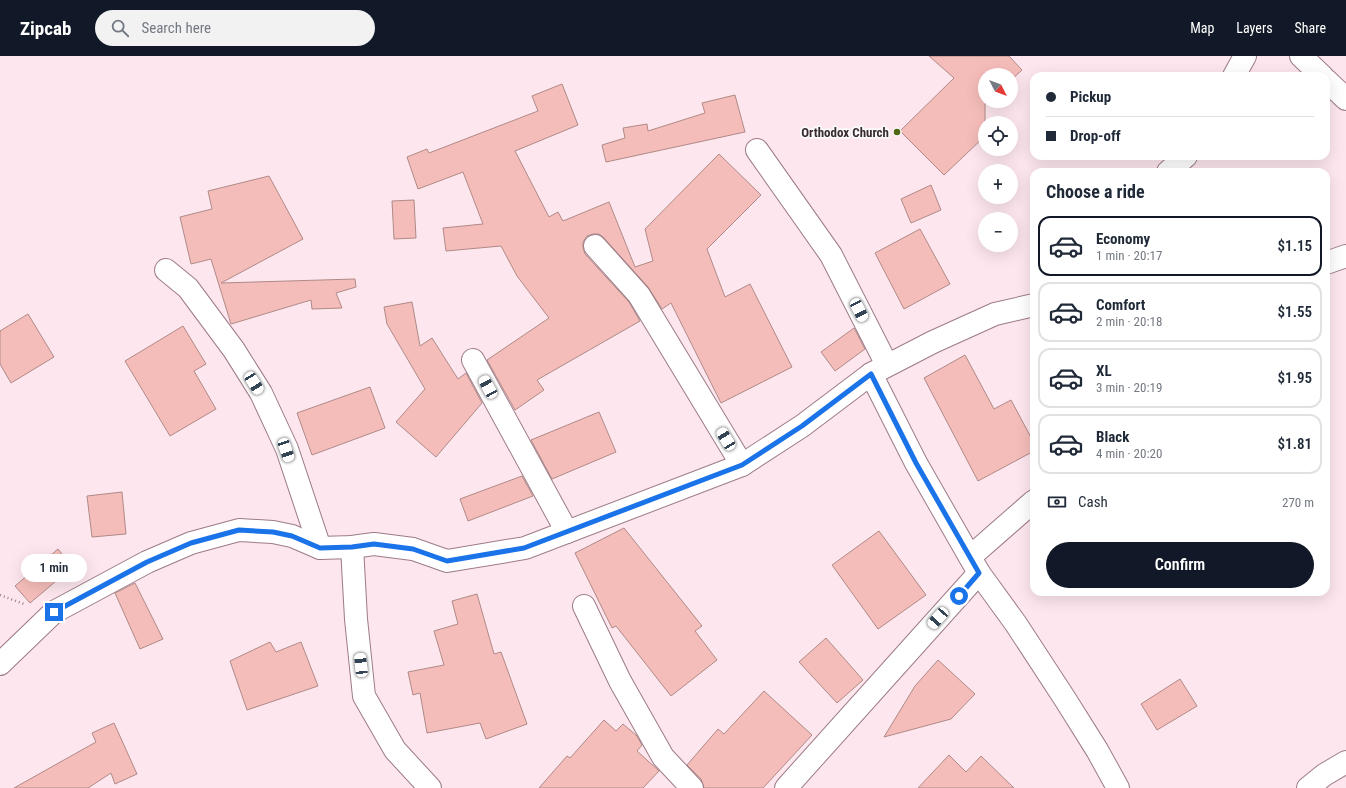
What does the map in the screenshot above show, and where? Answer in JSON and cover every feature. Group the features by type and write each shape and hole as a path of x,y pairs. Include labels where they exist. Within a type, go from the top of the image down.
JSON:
{"street":[{"path":"1236,72 1245,56"},
{"path":"1301,56 1318,72"},
{"path":"1330,84 1346,99"},
{"path":"757,150 830,255 879,370 916,463 975,565 1065,699 1097,750 1118,788"},
{"path":"1172,168 1182,160"},
{"path":"595,246 639,295 742,465"},
{"path":"1330,262 1346,256"},
{"path":"166,270 188,288 234,350 261,393 286,450 320,548"},
{"path":"0,664 54,612 147,562 191,543 239,530 273,532 292,536 320,548 352,547 374,544 413,549 447,561 524,548 742,465 802,426 879,370 933,342 995,314 1030,306"},
{"path":"473,360 567,532"},
{"path":"786,788 975,565 1030,505"},
{"path":"352,547 356,619 364,696 395,750 430,788"},
{"path":"584,606 620,681 663,757 692,788"},
{"path":"1308,788 1324,775 1346,762"}],"building":[{"path":"929,56 1009,56 1022,70 1018,74 1018,68 978,68 978,108 985,108 985,116 978,116 978,143 944,175 900,131 954,78"},
{"path":"562,84 578,125 515,151 549,217 558,212 563,221 609,202 635,267 653,261 645,229 719,154 761,195 707,249 725,297 750,284 792,367 721,403 671,303 662,309 648,287 604,238 599,234 593,234 587,236 583,242 585,254 629,302 640,321 537,380 544,390 515,410 487,360 549,318 517,276 501,246 446,251 443,228 483,224 463,172 418,189 407,157 427,149 429,153 538,111 532,96"},
{"path":"735,95 745,132 606,162 602,145 625,138 623,128 647,124 648,131 705,113 702,103"},
{"path":"269,176 303,239 221,283 355,279 356,287 336,293 342,308 312,309 311,300 231,324 211,259 191,264 180,217 212,209 208,191"},
{"path":"931,185 941,210 911,223 901,199"},
{"path":"414,200 416,238 394,239 392,201"},
{"path":"920,229 950,284 904,309 875,253"},
{"path":"412,302 420,346 432,338 458,379 466,373 482,403 436,457 396,422 425,389 387,324 384,307"},
{"path":"28,314 54,357 11,383 0,364 0,331"},
{"path":"183,326 206,364 194,371 216,409 170,436 125,361"},
{"path":"854,328 865,349 835,371 821,352"},
{"path":"965,355 994,409 1011,400 1030,436 1030,453 978,481 924,378"},
{"path":"370,387 385,428 312,455 297,413"},
{"path":"599,412 616,452 552,479 531,440"},
{"path":"522,476 533,496 468,521 460,499"},
{"path":"122,492 126,534 92,537 87,496"},
{"path":"624,528 702,626 695,631 717,660 671,696 616,626 612,628 575,553"},
{"path":"879,531 926,595 878,629 832,565"},
{"path":"58,549 68,562 68,571 30,603 15,586"},
{"path":"135,583 163,639 140,649 115,593"},
{"path":"477,594 494,654 501,652 527,724 486,739 480,723 427,733 420,693 413,695 408,672 444,665 434,631 458,624 452,601"},
{"path":"826,638 863,680 837,703 799,662"},
{"path":"270,642 276,652 301,642 318,686 247,710 230,661"},
{"path":"938,660 975,694 951,719 884,737 915,686"},
{"path":"1180,679 1197,706 1157,730 1141,704"},
{"path":"764,691 812,735 763,788 704,788 701,779 687,765 718,729 724,734"},
{"path":"604,720 616,731 623,724 637,736 642,745 637,751 659,771 643,788 539,788 567,756 570,758"},
{"path":"114,723 137,774 115,784 111,773 88,788 14,788 96,742 92,733"},
{"path":"949,755 966,772 981,756 1014,788 918,788"}],"place":[{"name":"Orthodox Church","path":"897,132"}],"route":[{"path":"54,612 147,562 191,543 239,530 273,532 292,536 320,548 352,547 374,544 413,549 447,561 524,548 742,465 802,426 871,374 916,463 979,573 959,596"}]}
